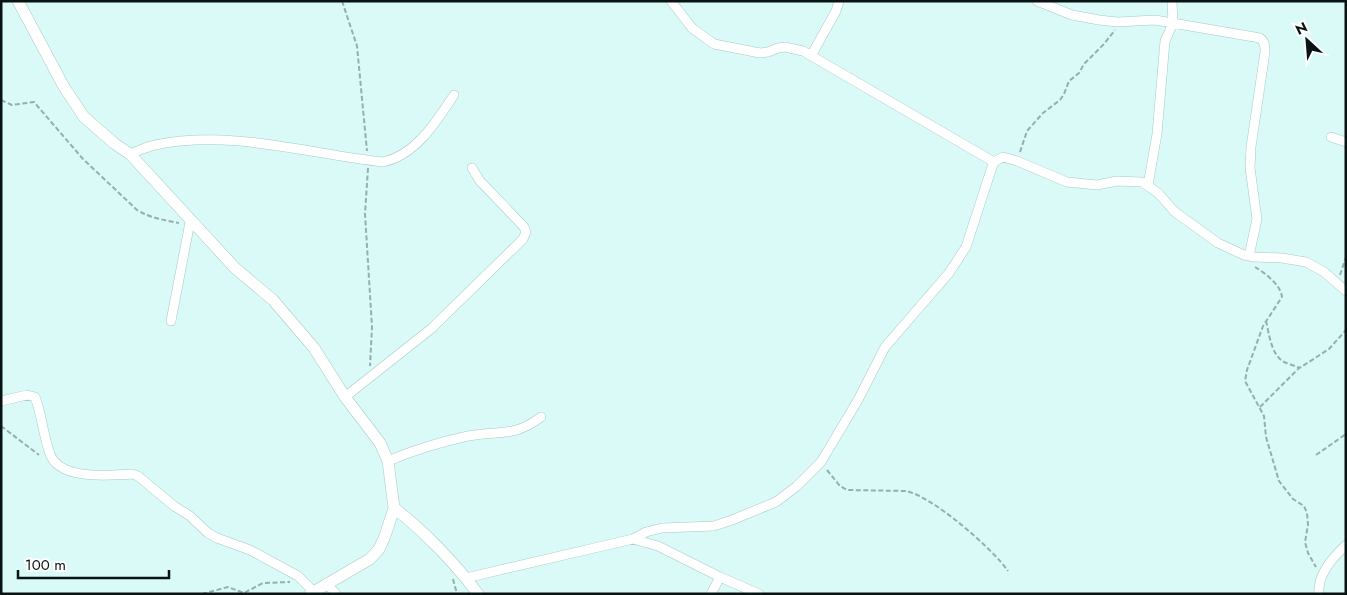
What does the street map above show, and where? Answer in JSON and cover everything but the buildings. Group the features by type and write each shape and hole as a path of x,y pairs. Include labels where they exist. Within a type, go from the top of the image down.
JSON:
{"street":[{"path":"1,401 27,395 35,397 40,410 50,456 58,465 73,472 84,474 132,474 138,476 174,506 190,516 208,533 250,550 298,576 309,589 326,583 370,559 385,536 394,508 388,461 380,443 346,397 314,348 272,300 235,268 190,223 130,154 115,144 84,117 60,80 18,1"},
{"path":"671,1 692,28 714,44 725,48 764,53 786,47 802,51 994,162"},
{"path":"811,56 836,11 839,1"},
{"path":"1037,1 1072,15 1117,22 1155,20 1260,38 1265,44 1251,147 1250,168 1257,219 1251,261"},
{"path":"1148,185 1157,134 1165,41 1173,23 1172,1"},
{"path":"130,154 154,145 205,139 248,142 368,161 383,162 394,160 413,148 435,123 454,95"},
{"path":"1331,137 1346,142"},
{"path":"466,578 633,539 646,532 662,528 714,526 756,512 776,502 821,462 858,400 885,347 949,273 966,247 994,162 1003,157 1067,182 1097,185 1117,181 1142,182 1148,185 1175,212 1203,233 1251,261 1282,258 1306,262 1316,267 1346,292"},
{"path":"346,397 432,328 522,239 526,232 524,227 485,186 472,168"},
{"path":"170,321 190,223"},
{"path":"388,461 426,446 445,441 474,435 516,431 541,417"},
{"path":"394,508 417,526 466,578 478,594"},
{"path":"633,539 658,546 759,594"},
{"path":"1319,594 1319,585 1324,570 1346,545"},
{"path":"711,594 720,577"},
{"path":"326,583 336,594"}],"path":[{"path":"342,1 356,46 368,161 365,214 372,328 370,378"},
{"path":"1016,161 1027,132 1043,113 1060,100 1069,82 1114,33 1117,22"},
{"path":"1,100 12,105 34,102 83,159 137,210 146,216 159,220 190,223"},
{"path":"1335,283 1342,271 1346,257"},
{"path":"1251,261 1270,278 1280,289 1282,295 1263,326 1245,376 1247,387 1264,416 1266,437 1280,481 1293,500 1304,506 1307,513 1306,548 1322,575"},
{"path":"1266,321 1270,339 1280,358 1283,362 1300,368"},
{"path":"1260,407 1300,368 1329,349 1346,330"},
{"path":"1,426 42,456"},
{"path":"1316,455 1346,434"},
{"path":"821,462 840,486 847,490 906,491 925,498 977,538 999,559 1008,571"},
{"path":"202,594 228,586 244,593 263,583 309,589"}]}
